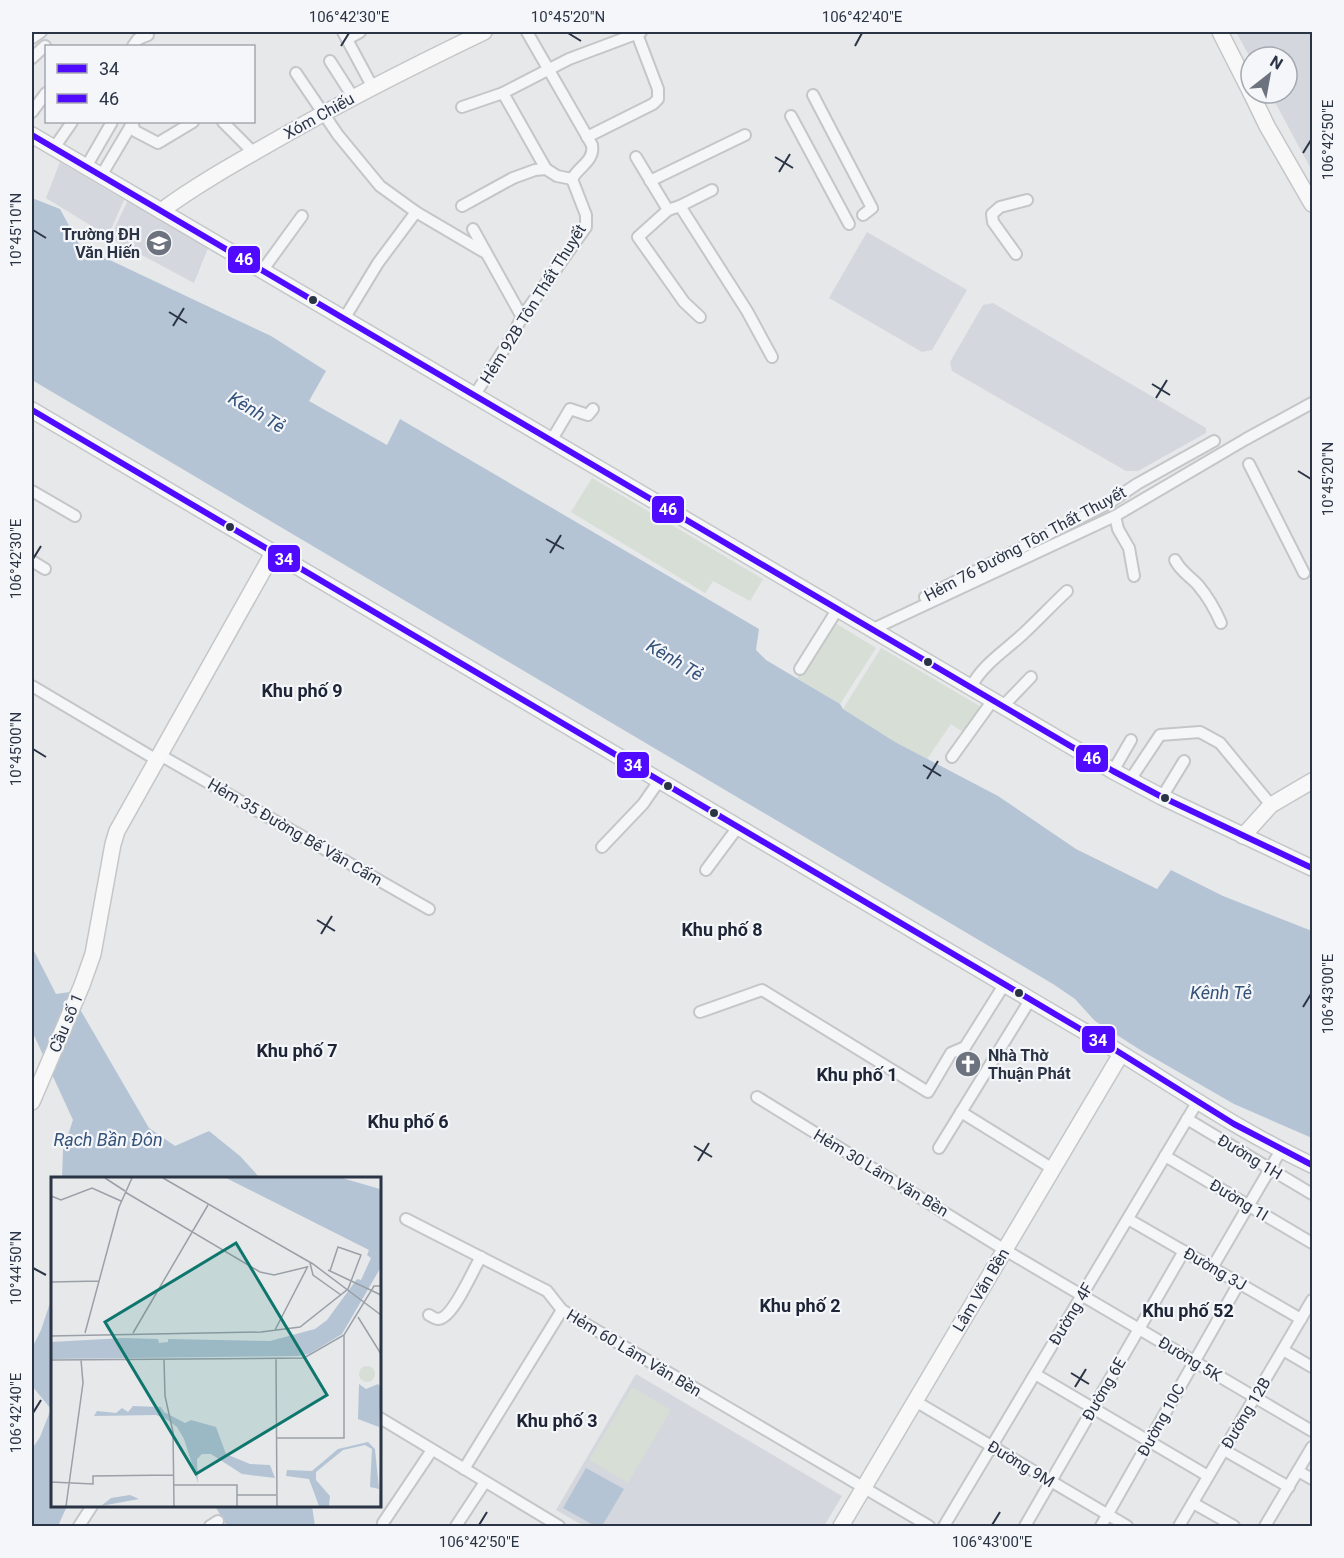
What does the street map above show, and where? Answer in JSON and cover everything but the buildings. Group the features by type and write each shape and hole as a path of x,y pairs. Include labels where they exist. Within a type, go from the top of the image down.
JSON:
{"main road":[{"name":"Xóm Chiếu","path":"161,211 198,184 323,113 372,86 484,32"},
{"path":"1221,32 1239,69"},
{"path":"1257,105 1312,204"},
{"path":"32,135 1113,771 1162,797 1312,868"},
{"path":"32,410 1281,1150 1312,1165"},
{"name":"Cầu số 1","path":"34,1098 93,954 112,844 117,831 273,553"},
{"path":"1243,836 1271,806 1312,781"},
{"name":"Lâm Văn Bền","path":"841,1527 1121,1054"}],"street":[{"path":"32,38 41,32"},
{"path":"360,32 345,35 372,86"},
{"path":"503,93 546,169 557,176 572,179 577,170 589,160 593,150 527,32"},
{"path":"462,106 503,93 569,59 639,33 658,89 658,99 587,137"},
{"path":"134,45 138,39 148,35"},
{"path":"32,58 45,46"},
{"path":"330,61 353,97"},
{"path":"296,73 361,165 380,186 416,212 484,252"},
{"path":"32,112 45,94"},
{"path":"813,95 872,208 863,215"},
{"path":"791,116 849,224"},
{"path":"54,148 71,123"},
{"path":"86,166 111,123"},
{"path":"101,176 132,123"},
{"path":"133,123 135,131 158,143 191,123"},
{"path":"224,123 254,153"},
{"path":"650,181 744,135"},
{"path":"636,157 668,210"},
{"path":"462,206 513,178 535,170 546,169"},
{"name":"Hẻm 92B Tôn Thất Thuyết","path":"474,396 522,317 586,227 586,214 572,179"},
{"path":"700,317 684,302 638,237 668,210 712,190"},
{"path":"1016,254 993,222 992,214 1000,207 1027,200"},
{"path":"680,206 747,311 772,357"},
{"path":"344,319 378,263 416,212"},
{"path":"262,271 302,216"},
{"path":"473,229 522,317"},
{"path":"868,628 1115,516 1312,403"},
{"path":"551,441 570,409 588,415 593,410"},
{"name":"Hẻm 76 Đường Tôn Thất Thuyết","path":"868,628 1109,503 1137,484 1214,441"},
{"path":"1249,464 1304,573"},
{"path":"32,491 75,516"},
{"path":"1115,516 1118,529 1129,548 1134,576"},
{"path":"1176,560 1180,569 1197,583 1211,602 1221,623"},
{"path":"32,561 45,569"},
{"path":"971,687 974,680 999,654 1067,591"},
{"path":"800,669 837,610"},
{"path":"952,757 999,703 1031,677"},
{"name":"Hẻm 35 Đường Bế Văn Cấm","path":"32,686 429,909"},
{"path":"1130,780 1160,735 1200,732 1220,743 1271,806"},
{"path":"1113,771 1131,740"},
{"path":"1162,797 1184,761"},
{"path":"602,847 643,804 659,781"},
{"path":"706,870 738,827"},
{"path":"700,1012 762,990 928,1092 951,1053 965,1047 1004,985"},
{"path":"939,1148 1030,1000"},
{"name":"Hẻm 30 Lâm Văn Bền","path":"757,1097 1005,1250"},
{"name":"Đường 4F","path":"944,1527 1198,1101"},
{"path":"961,1112 1053,1169"},
{"name":"Đường 1H","path":"1187,1119 1312,1194"},
{"path":"1212,1268 1281,1150"},
{"name":"Đường 1I","path":"1165,1156 1312,1243"},
{"name":"Hẻm 60 Lâm Văn Bền","path":"405,1219 547,1291 562,1310 929,1527"},
{"name":"Đường 3J","path":"1128,1219 1301,1319"},
{"name":"Đường 5K","path":"1005,1250 1312,1431"},
{"name":"Đường 6E","path":"1025,1527 1184,1251"},
{"path":"429,1315 441,1319 454,1307 481,1257"},
{"name":"Đường 10C","path":"1101,1527 1239,1283"},
{"name":"Đường 12B","path":"1179,1527 1312,1300"},
{"path":"464,1469 562,1310"},
{"path":"1283,1350 1312,1367"},
{"path":"1035,1374 1208,1476"},
{"name":"Đường 9M","path":"915,1401 1127,1527"},
{"path":"381,1419 559,1527"},
{"path":"1265,1527 1312,1447"},
{"path":"383,1527 383,1522 432,1450"},
{"path":"1224,1450 1289,1487"},
{"path":"1298,1471 1312,1479"},
{"path":"456,1527 485,1482"},
{"path":"1193,1503 1234,1527"},
{"path":"79,1527 91,1507"}],"shaded area":[{"path":"1236,32 1312,32 1312,171 1276,105 1299,105 1299,45 1243,45"},
{"path":"60,162 124,200 108,236 46,198"},
{"name":"Trường ĐH Văn Hiến","path":"128,200 208,248 194,283 110,238"},
{"path":"867,232 967,290 932,350 922,352 829,298"},
{"path":"993,303 1206,428 1206,433 1138,471 1126,471 952,371 950,362 983,305"},
{"path":"592,478 763,579 750,601 713,581 705,593 571,512"},
{"path":"832,621 876,648 840,704 797,678"},
{"path":"881,648 981,707 963,732 951,724 927,759 893,741 843,709"},
{"path":"636,1374 842,1496 824,1526 584,1526 556,1510"},
{"path":"632,1387 671,1410 628,1483 589,1460"}],"water":[{"name":"Kênh Tẻ","path":"32,198 60,209 80,246 271,336 326,371 309,401 387,445 400,419 759,629 756,650 766,660 840,704 843,709 895,742 998,796 1076,849 1157,889 1171,870 1223,896 1312,931 1312,1138 1234,1104 1142,1051 1095,1021 1075,999 1053,984 32,380"},
{"name":"Rạch Bần Đôn","path":"32,944 56,994 70,992 149,1128 175,1146 209,1131 240,1156 259,1177 62,1177 63,1150 73,1120 32,1031"},
{"path":"51,1300 51,1409 32,1386 32,1348"},
{"path":"51,1409 51,1507 67,1507 58,1526 32,1526 32,1449 40,1437"},
{"path":"586,1468 624,1489 602,1526 595,1526 563,1508"},
{"path":"216,1507 312,1507 315,1526 227,1526"}],"transit line":[{"name":"46","path":"32,135 1113,771 1162,797 1312,868"},
{"name":"34","path":"32,410 1109,1046 1234,1124 1312,1165"}],"place":[{"name":"Trường ĐH Văn Hiến","path":"159,243"},
{"name":"Nhà Thờ Thuận Phát","path":"968,1064"}],"district":[{"name":"Khu phố 9","path":"302,690"},
{"name":"Khu phố 8","path":"722,929"},
{"name":"Khu phố 7","path":"297,1050"},
{"name":"Khu phố 1","path":"857,1074"},
{"name":"Khu phố 6","path":"408,1121"},
{"name":"Khu phố 2","path":"800,1305"},
{"name":"Khu phố 52","path":"1188,1310"},
{"name":"Khu phố 3","path":"557,1420"}]}
